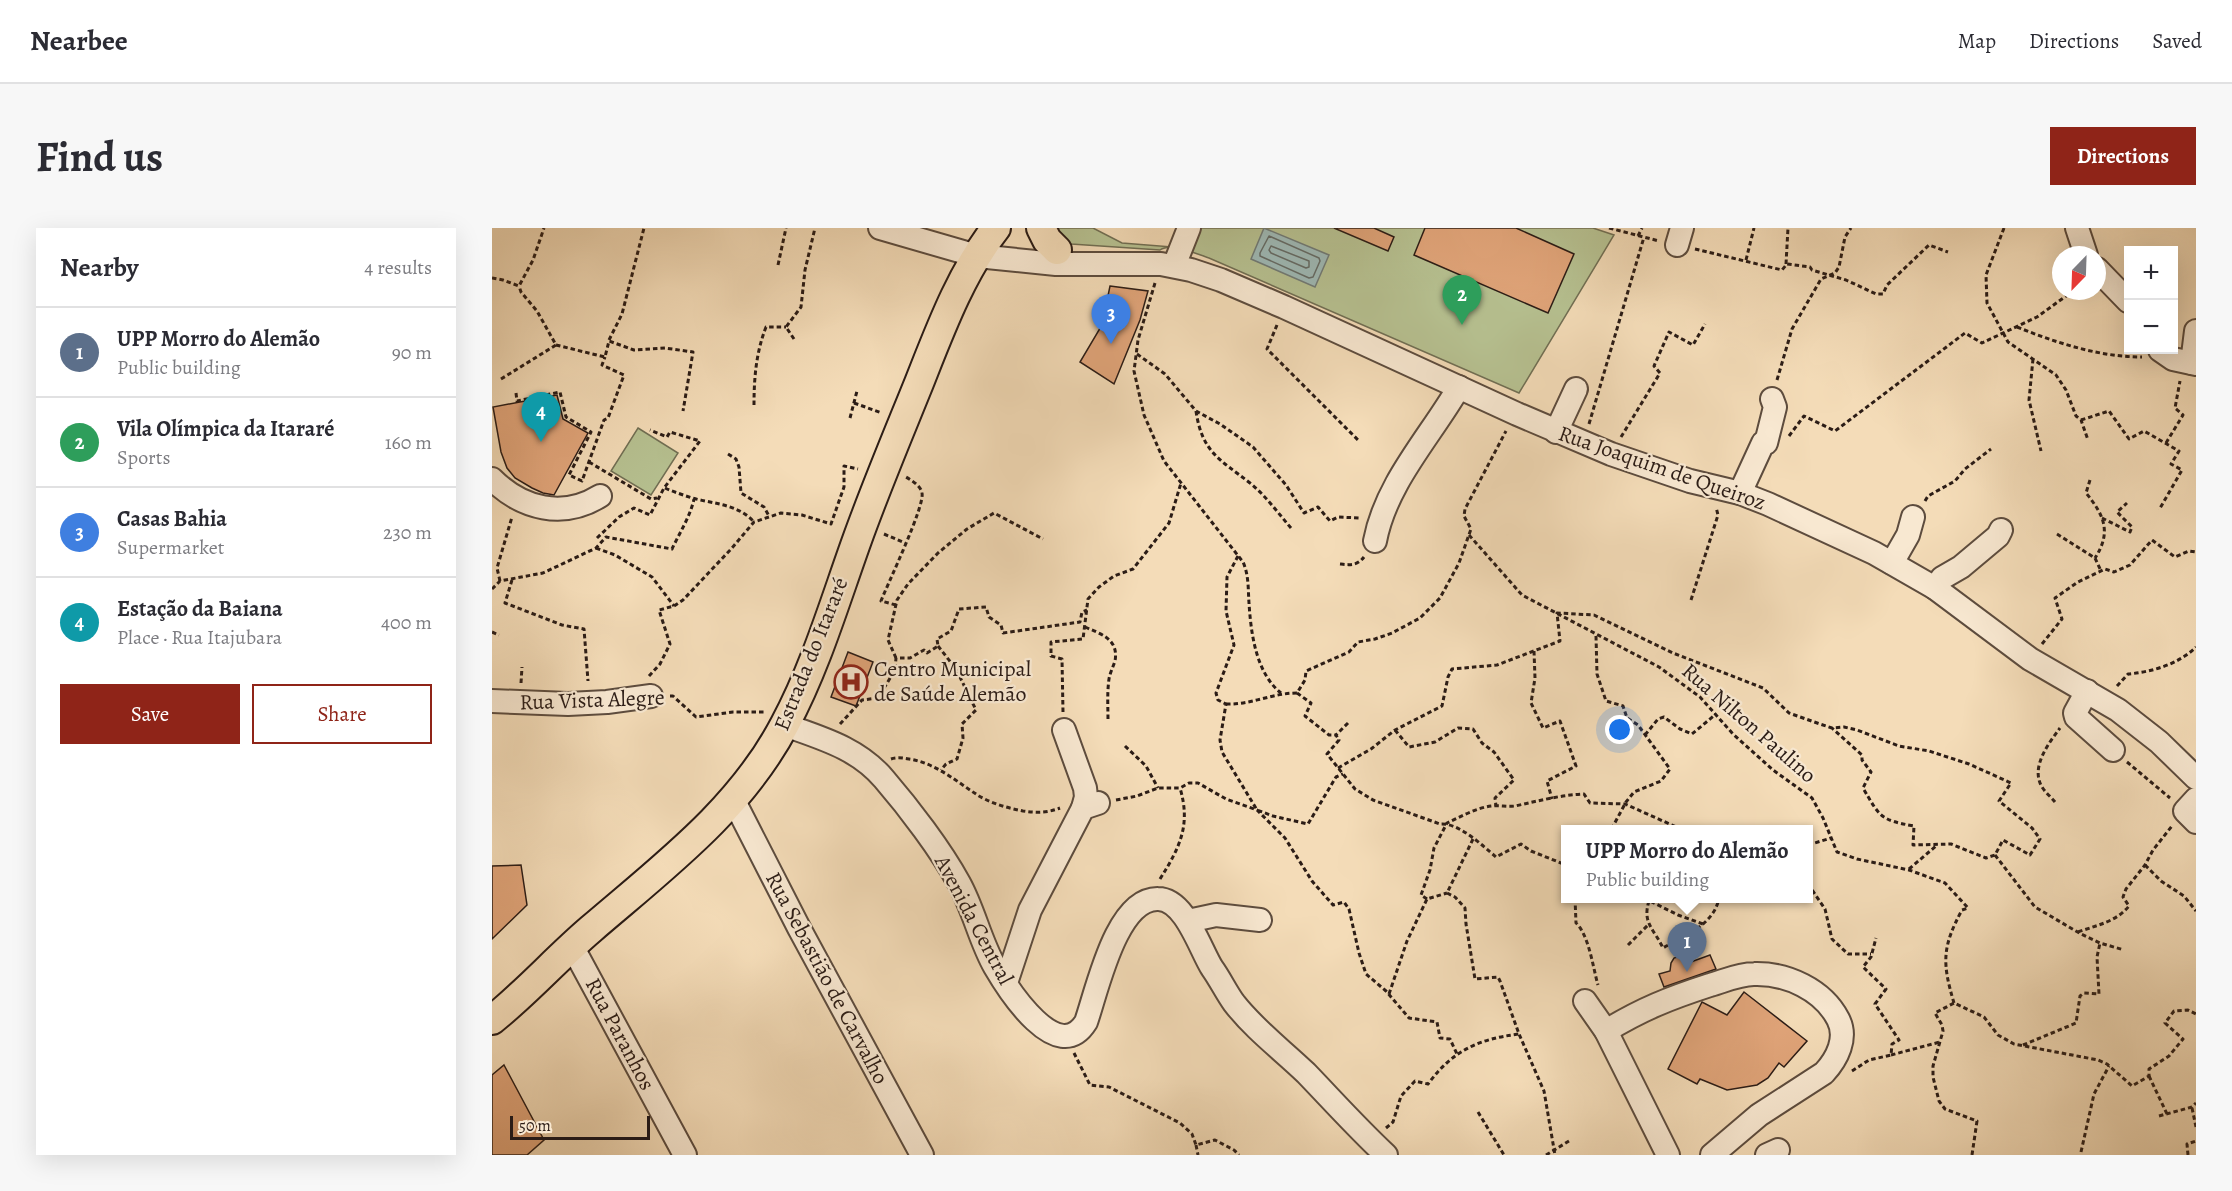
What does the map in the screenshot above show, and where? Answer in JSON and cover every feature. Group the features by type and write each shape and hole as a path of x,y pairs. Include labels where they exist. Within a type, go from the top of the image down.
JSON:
{"main road":[{"name":"Estrada do Itararé","path":"492,1020 503,1005 687,848 734,799 762,763 788,718 822,639 859,533 929,356 986,242"}],"street":[{"name":"Rua Joaquim de Queiroz","path":"880,228 948,246 986,242 1060,247 1167,265 1221,280 1556,432 1611,454 1690,481 1731,491 1801,518 1892,563 1935,588 2030,659 2096,696 2134,721 2196,778"},
{"path":"1167,265 1189,228"},
{"path":"2077,228 2083,246"},
{"path":"2106,278 2127,300"},
{"path":"2180,359 2196,331"},
{"path":"1377,531 1405,469 1441,418 1459,387"},
{"path":"1556,432 1576,389"},
{"path":"1731,491 1763,443 1766,443 1775,407 1772,399"},
{"path":"492,479 517,498 543,509 557,510 581,506 600,496"},
{"path":"1892,563 1908,535 1913,517"},
{"path":"1935,588 1942,578 1961,567 1998,536 2001,530"},
{"name":"Rua Vista Alegre","path":"498,698 568,704 590,692 651,696"},
{"path":"2096,696 2075,715 2113,750"},
{"name":"Avenida Central","path":"788,718 859,756 884,778 953,873 968,900 989,954 1006,983 1038,1024 1048,1032 1066,1037"},
{"path":"1006,983 1030,910 1089,803 1064,730"},
{"name":"Rua Sebastião de Carvalho","path":"734,799 799,928 922,1155"},
{"path":"1066,1037 1081,1030 1086,1022 1108,954 1122,925 1136,908 1151,900 1162,899 1169,902 1188,921 1206,960 1234,1003 1379,1148"},
{"path":"1188,921 1216,915 1260,920"},
{"name":"Rua Paranhos","path":"572,946 685,1155"},
{"path":"1602,1027 1665,999 1736,977 1754,974 1778,976 1799,984 1820,995 1832,1006 1842,1026 1842,1040 1832,1065 1824,1073 1759,1115 1712,1155"},
{"path":"1586,1001 1602,1027 1668,1155"}],"path":[{"path":"544,228 533,260 519,286 521,292 537,311 556,345"},
{"path":"516,393 517,401 561,392 566,417 591,432 569,475 582,481 604,420 608,418 624,375 602,365 609,341 622,314 644,228"},
{"path":"778,265 786,228"},
{"path":"786,327 801,307 805,270 815,228"},
{"path":"1609,228 1644,237 1680,237 1734,259 1782,270 1787,264 1810,267 1812,270 1831,275 1876,294 1883,294 1887,285 1929,244 1948,252"},
{"path":"1638,236 1642,228"},
{"path":"1746,260 1754,228"},
{"path":"1785,266 1788,228"},
{"path":"1772,399 1792,329 1821,279 1835,273 1839,267 1845,237 1851,228"},
{"path":"2004,228 1986,275 1987,303 2008,342 2056,375 2066,390 2076,416 2081,420 2088,440"},
{"path":"1584,443 1644,237"},
{"path":"1167,265 1143,320 1136,354 1134,371 1144,414 1164,461 1238,556 1246,570 1249,608 1259,661 1275,688 1281,693"},
{"path":"492,278 519,286"},
{"path":"1785,441 1804,416 1835,431 1965,333 1982,343 2037,317 2061,300"},
{"path":"1284,307 1267,349 1358,440"},
{"path":"1611,454 1660,373 1654,366 1669,332 1693,345 1705,324"},
{"path":"754,405 755,364 759,344 766,327 786,327"},
{"path":"786,327 794,339"},
{"path":"2017,327 2067,345 2106,354 2180,359 2175,408 2183,414 2166,443"},
{"path":"609,341 634,350 664,348 693,352 682,411"},
{"path":"501,379 556,345 605,357"},
{"path":"1136,354 1165,374 1196,411 1220,424 1253,447 1286,485 1304,513 1318,507 1330,521 1338,517 1377,531 1360,562 1352,566 1340,564"},
{"path":"2033,359 2029,400 2041,451"},
{"path":"850,418 857,391"},
{"path":"854,403 904,420"},
{"path":"1196,411 1198,428 1216,457 1265,497 1292,528"},
{"path":"2081,420 2109,411 2129,439 2144,430 2179,451 2171,464 2182,470 2159,510"},
{"path":"1297,693 1301,688 1306,671 1349,652 1358,642 1392,633 1420,618 1440,598 1459,563 1471,529 1464,516 1465,509 1498,443 1517,414"},
{"path":"597,538 627,511 634,508 650,514 657,498 700,441 670,432 667,436 650,430"},
{"path":"1913,517 1928,496 1955,481 1965,469 1991,449"},
{"path":"728,454 736,459 739,467 741,493 764,507 769,516"},
{"path":"589,462 651,499 657,498"},
{"path":"651,696 648,678 660,664 670,644 658,610 674,606 732,548 754,522 781,513 802,515 831,524 844,487 843,475"},
{"path":"2090,480 2086,493 2099,509 2102,518 2104,544 2096,558"},
{"path":"1064,730 1062,659 1051,656 1051,642 1083,639 1088,600 1114,576 1133,569 1169,523 1181,483"},
{"path":"664,488 694,499 732,508 747,514 754,522"},
{"path":"1691,600 1718,515 1715,508 1731,491"},
{"path":"896,605 881,601 910,533 922,494"},
{"path":"500,581 497,568 517,498"},
{"path":"492,589 500,581 543,573 596,548 606,537 672,549 680,530 691,515 694,499"},
{"path":"2102,518 2130,532 2132,527 2117,512 2127,502"},
{"path":"828,740 862,699 878,698 895,670 896,658 888,640 897,600 908,584 938,553 967,529 994,513 1043,539"},
{"path":"2057,534 2096,558 2101,571"},
{"name":"Rua Nilton Paulino","path":"1469,535 1522,595 1659,668 1700,697 1733,734 1773,770 1812,798 1823,818 1836,852 1909,870 1945,882 1968,908 1962,910 1955,922 1946,952 1946,976 1954,1003"},
{"path":"2030,659 2062,619 2055,598 2105,569 2114,572 2130,565 2152,540 2175,557 2189,551 2196,552"},
{"path":"596,548 615,555 652,577 674,606"},
{"path":"1238,556 1227,577 1226,611 1234,645 1216,693 1218,700 1226,704 1242,705 1281,693 1297,693 1311,703 1305,716 1329,735 1336,735 1348,723"},
{"path":"512,580 505,603 562,625 584,629 590,692"},
{"path":"940,771 946,764 957,759 963,738 962,724 976,710 956,669 938,646 937,639 951,631 959,609 986,607 989,617 1001,625 1003,633 1080,622 1082,612 1087,610"},
{"path":"1338,768 1371,749 1395,730 1442,706 1452,669 1497,665 1560,641 1557,613 1593,615 1673,653 1763,688 1789,712 1832,728 1862,755 1862,760 1871,772 1863,788 1876,811 1890,822 1914,826 1913,845 1952,844 1986,858 1995,855 2003,840 2030,855 2040,839 2032,828 2000,801 2011,783 1969,764 1929,751 1899,746 1857,730 1844,727 1832,728"},
{"path":"1085,627 1106,636 1115,646 1115,660 1109,676 1107,694 1108,721"},
{"path":"492,632 499,635"},
{"path":"1596,636 1597,674 1606,701 1623,706 1627,718 1638,725 1670,769 1662,781 1634,792 1614,825"},
{"path":"896,658 910,657 924,650 927,653 938,646"},
{"path":"2096,696 2128,674 2149,672 2189,653 2196,647"},
{"path":"1534,651 1535,678 1532,703 1543,729 1560,721 1576,766 1547,781 1552,799"},
{"name":"Rua Vista Alegre","path":"651,696 673,696 696,717 733,712 788,718"},
{"path":"1226,704 1220,740 1222,752 1257,810 1286,838 1312,881 1328,901 1333,905 1344,902 1349,909 1366,974 1389,994 1409,1018 1437,1022 1440,1038 1450,1039 1456,1054"},
{"path":"1645,735 1658,719 1664,717 1680,729 1692,734 1716,714"},
{"path":"2055,802 2042,787 2038,776 2040,763 2046,748 2060,729 2075,715"},
{"path":"1395,730 1409,747 1435,742 1458,728 1473,729 1482,743 1494,752 1514,780 1495,798 1496,806"},
{"path":"1336,735 1339,740 1328,754 1355,789 1373,801 1440,824 1490,806 1512,806 1536,799 1584,794 1590,803 1625,804 1672,825"},
{"path":"1125,746 1146,766 1158,788"},
{"path":"2078,932 2111,921 2123,914 2129,906 2123,897 2126,889 2145,865 2152,850 2192,811 2113,750"},
{"path":"871,766 895,757 915,760 940,771 980,796 1006,808 1049,813 1089,803 1137,796 1158,788 1180,788 1189,783 1198,783 1226,799 1273,816 1308,824 1336,777 1343,774"},
{"path":"1151,900 1152,893 1177,850 1183,828 1185,808 1180,788"},
{"path":"1447,823 1457,827 1496,857 1521,844 1531,851 1561,863"},
{"path":"1427,899 1421,895 1430,870 1434,848 1447,823"},
{"path":"1813,844 1831,838"},
{"path":"1447,893 1473,839"},
{"path":"1909,870 1938,845"},
{"path":"1995,855 2035,906 2100,943 2124,950"},
{"path":"2145,865 2162,881 2184,896 2196,911"},
{"path":"1813,891 1824,909 1832,939 1848,954 1871,954"},
{"path":"1389,994 1407,941 1427,899 1447,893 1455,897 1465,908 1475,979 1498,977 1519,1034 1544,1091 1555,1155"},
{"path":"1575,903 1576,923 1587,940 1600,990 1602,1027"},
{"path":"1646,903 1645,913 1649,924 1663,948 1712,917 1717,903"},
{"path":"1652,903 1703,924"},
{"path":"1628,945 1649,924"},
{"path":"1876,938 1871,954 1863,967 1886,989 1875,1004 1899,1040 1892,1044 1891,1055"},
{"path":"2022,1046 2076,1023 2080,996 2084,993 2099,994 2097,957 2100,943"},
{"path":"1972,1155 1977,1120 1945,1109 1940,1101 1933,1077 1933,1066 1943,1031 1942,1024 1935,1013 1954,1003 1984,1017 2003,1039 2022,1046 2089,1058 2109,1066 2132,1086 2149,1076"},
{"path":"2167,1114 2149,1076 2149,1069 2169,1056 2183,1039 2165,1023 2174,1011 2188,1010 2196,1014"},
{"path":"1379,1148 1393,1122 1401,1096 1415,1081 1428,1084 1456,1054 1472,1046 1494,1037 1519,1034"},
{"path":"1066,1037 1090,1085 1109,1087 1180,1123 1192,1134 1198,1155"},
{"path":"1851,1071 1869,1060 1940,1042"},
{"path":"2081,1152 2094,1094 2109,1066"},
{"path":"2159,1116 2192,1107 2196,1103"},
{"path":"2192,1107 2196,1127"},
{"path":"1478,1112 1504,1155"},
{"path":"1196,1145 1215,1140 1234,1149 1239,1155"},
{"path":"1546,1155 1569,1141"},
{"path":"2188,1155 2187,1144 2196,1141"}],"green space":[{"path":"1053,228 1093,228 1122,243 1172,247 1182,228 1593,228 1614,235 1519,393 1198,254 1171,247 1160,250 1071,244 1066,243"},
{"path":"638,428 678,453 651,495 611,471"}],"water":[{"path":"1264,228 1329,255 1315,287 1251,259"}],"building":[{"path":"1334,228 1374,228 1394,237 1388,251"},
{"path":"1425,228 1516,228 1574,254 1548,313 1414,255"},
{"path":"1110,286 1148,291 1140,320 1114,384 1080,362 1102,325"},
{"path":"557,395 563,419 588,433 554,495 532,488 515,478 507,468 501,452 493,407"},
{"name":"Centro Municipal de Saúde Alemão","path":"848,652 873,662 856,706 831,697"},
{"path":"521,865 527,905 492,939 492,866"},
{"path":"1710,955 1716,969 1664,987 1659,974 1670,971 1674,958 1680,956 1691,962"},
{"path":"1744,992 1807,1041 1784,1067 1779,1063 1768,1078 1757,1085 1727,1090 1700,1079 1697,1084 1668,1069 1702,1002 1727,1015"},
{"path":"504,1065 544,1140 527,1155 492,1155 492,1075"}],"place":[{"name":"Vila Olímpica da Itararé","path":"1462,325"},
{"name":"Casas Bahia","path":"1111,344"},
{"name":"Estação da Baiana","path":"541,442"},
{"name":"Centro Municipal de Saúde Alemão","path":"851,682"},
{"name":"UPP Morro do Alemão","path":"1687,972"}]}
